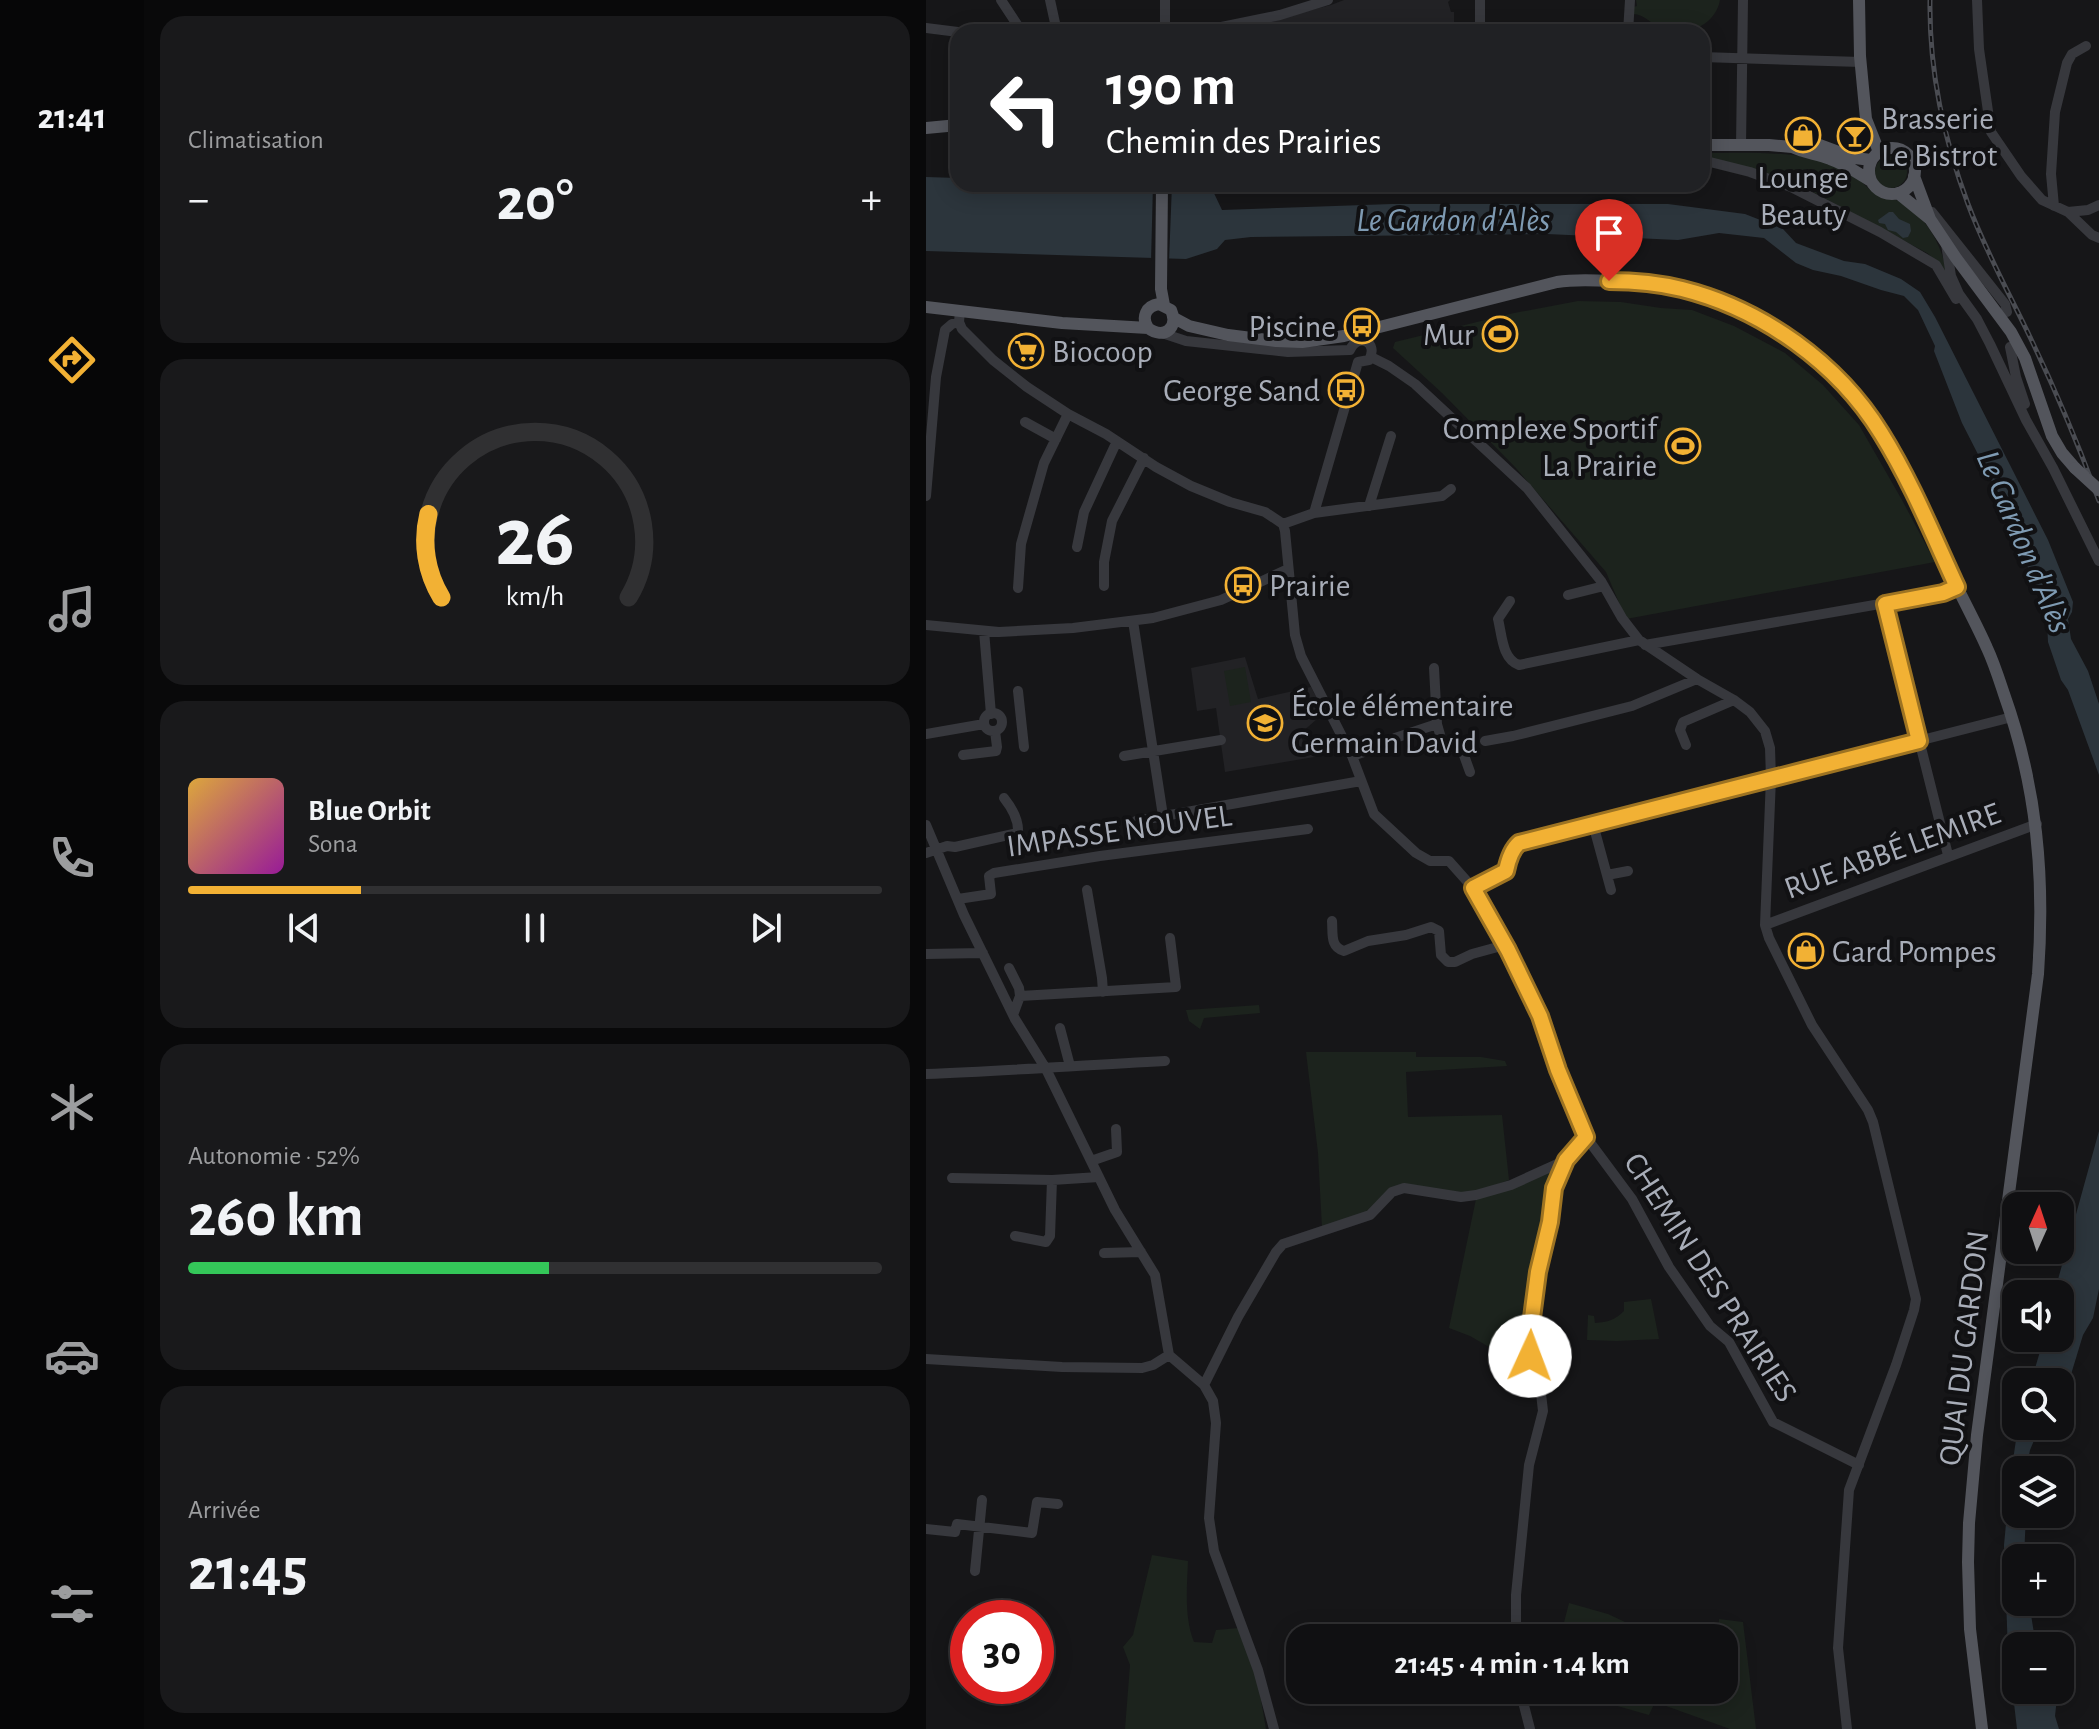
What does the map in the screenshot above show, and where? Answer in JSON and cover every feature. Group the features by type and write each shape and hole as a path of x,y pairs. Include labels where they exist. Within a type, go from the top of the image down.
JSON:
{"main road":[{"path":"1859,0 1866,119 1875,156 1869,167 1871,181"},
{"path":"1866,119 1912,161 1914,176 1930,219"},
{"path":"926,128 950,126"},
{"path":"1710,145 1820,145 1855,158 1875,156 1886,149 1895,148"},
{"path":"1792,147 1803,153 1833,159 1885,193 1898,193 1908,187 1914,176"},
{"path":"1159,305 1162,192"},
{"path":"1898,193 1930,219 2011,332 2025,358 2052,436 2075,468 2099,490"},
{"name":"QUAI DU GARDON","path":"1170,328 1189,326 1236,336 1302,342 1344,336 1530,287 1573,280 1629,281 1681,288 1712,298 1762,321 1823,364 1858,401 1899,464 1988,650 2012,717 2037,824 2041,874 2038,974 1976,1447 1969,1523 1970,1629 1982,1729"},
{"path":"926,307 959,317 1142,325 1156,333 1170,328 1171,310 1159,305 1147,310 1142,325"}],"street":[{"path":"1001,0 1017,24"},
{"path":"1050,0 1055,24"},
{"path":"1165,0 1165,24"},
{"path":"1236,24 1328,0"},
{"path":"1480,0 1480,24"},
{"path":"1628,24 1630,0"},
{"path":"1741,146 1743,0"},
{"path":"1977,0 1979,49 1991,132 2042,200 2068,212 2099,238"},
{"path":"926,28 950,31"},
{"path":"2054,206 2051,174 2055,112 2067,63 2072,54 2086,46"},
{"path":"1710,57 1861,62"},
{"path":"1710,162 1791,187 1824,202 1936,265 1954,297 1977,319 2099,561"},
{"path":"1926,204 2005,304 2007,312"},
{"path":"2068,212 2088,210 2099,205"},
{"path":"1945,242 1951,276 1970,311"},
{"path":"926,496 936,377 945,330 959,317 962,329 993,360 1068,414 1191,486 1265,512 1283,524 1314,513 1442,496 1451,489"},
{"path":"1170,328 1186,341 1288,352 1350,350"},
{"path":"1350,350 1355,342 1366,341 1371,346 1371,357"},
{"path":"2010,347 2016,377 2040,443"},
{"path":"1350,350 1353,359 1358,362 1365,362 1371,357"},
{"path":"1371,357 1415,384 1527,488 1604,586 1622,618 1642,642 1734,700 1750,712 1765,731 1770,748 1771,778 1765,925 1812,1025 1873,1122 1916,1299 1896,1365 1849,1490 1838,1648 1847,1729"},
{"path":"1314,513 1358,362"},
{"path":"1018,588 1021,544 1044,463 1068,414"},
{"path":"1025,422 1056,439"},
{"path":"1369,506 1391,436"},
{"path":"1077,547 1084,512 1117,441"},
{"path":"1104,586 1104,562 1112,521 1144,458"},
{"name":"CHEMIN DES PRAIRIES","path":"1283,524 1295,635 1301,656 1352,756 1374,814 1416,853 1430,861 1449,861 1473,888 1540,1016 1586,1137 1632,1199 1669,1267 1710,1326 1729,1342 1773,1422 1859,1465"},
{"path":"926,625 999,632 1073,628 1153,618 1221,600 1288,569"},
{"path":"1568,595 1604,586"},
{"path":"1510,601 1498,619 1507,657 1519,665 1642,642 1885,604 1943,593 1957,587"},
{"path":"1885,604 1948,855"},
{"path":"1133,621 1163,816"},
{"path":"984,631 991,714"},
{"path":"1434,668 1437,724 1443,745 1461,747 1470,772"},
{"path":"1485,741 1632,706 1697,679"},
{"path":"1018,691 1024,747"},
{"path":"1686,745 1680,730 1683,722 1734,700"},
{"path":"991,714 996,714 1002,721 1001,727 995,731 987,729 984,724 985,717 991,714"},
{"path":"1473,888 1506,871 1509,858 1519,843 2012,717"},
{"path":"1002,721 1021,719"},
{"path":"926,734 984,724"},
{"path":"1352,756 1437,724"},
{"path":"963,755 996,751 995,731"},
{"path":"1124,756 1221,740"},
{"path":"1136,821 1361,781"},
{"path":"932,851 1018,833 1019,825 1012,807 1004,798"},
{"path":"1593,824 1611,890"},
{"name":"RUE ABBÉ LEMIRE","path":"1765,925 2037,824"},
{"path":"926,825 932,851 1013,1015 1046,1069 1115,1210 1155,1275 1169,1355 1204,1385 1213,1401 1216,1411 1209,1518 1212,1542 1258,1670 1274,1729"},
{"name":"IMPASSE NOUVEL","path":"958,899 991,894 988,880 994,873 1308,829"},
{"path":"1607,875 1628,871"},
{"path":"1087,890 1103,992"},
{"path":"1332,921 1334,945 1344,951 1368,941 1431,927 1439,931 1441,955 1448,962 1505,945"},
{"path":"1020,996 1176,987 1170,938"},
{"path":"926,954 983,953"},
{"path":"1009,968 1020,996 1013,1015"},
{"path":"1060,1028 1070,1066"},
{"path":"926,1074 1165,1061"},
{"path":"1091,1161 1117,1152 1116,1129"},
{"path":"1516,1624 1529,1465 1543,1411 1540,1385 1530,1356 1538,1272 1550,1222 1554,1188 1566,1160 1586,1137"},
{"path":"1204,1385 1238,1317 1283,1244 1370,1215 1392,1192 1404,1188 1461,1197 1476,1195 1511,1185 1566,1160"},
{"path":"952,1178 1052,1180 1099,1177"},
{"path":"1015,1236 1046,1242 1050,1236 1052,1180"},
{"path":"1104,1253 1141,1252"},
{"path":"926,1359 1142,1368 1169,1355"},
{"path":"975,1571 982,1500"},
{"path":"926,1529 955,1532 957,1524 1032,1533 1037,1502 1058,1504"},
{"path":"1524,1704 1530,1729"}],"shaded area":[{"path":"1344,0 1450,0 1454,24 1257,24"},
{"path":"1636,0 1720,0 1712,17 1703,24 1654,24 1633,14 1633,7 1637,6"},
{"path":"1710,153 1785,154 1838,167 1877,195 1901,202 1919,216 1933,234 1948,278 1927,253 1813,192 1710,158"},
{"path":"1891,156 1902,161 1907,172 1902,183 1891,188 1880,183 1875,172 1880,161"},
{"name":"Complexe Sportif La Prairie","path":"1578,301 1692,310 1734,326 1785,353 1823,385 1859,425 1935,562 1626,619 1606,572 1515,467 1393,348 1395,342"},
{"name":"École élémentaire Germain David","path":"1245,657 1258,699 1311,687 1325,712 1301,733 1305,753 1342,747 1344,752 1225,772 1216,708 1197,711 1191,668"},
{"path":"1245,667 1251,702 1230,706 1224,671"},
{"path":"1259,1005 1260,1013 1204,1018 1200,1029 1189,1021 1186,1010"},
{"path":"1306,1052 1416,1052 1416,1057 1481,1057 1505,1061 1507,1066 1406,1072 1408,1117 1502,1115 1509,1180 1474,1193 1450,1193 1407,1185 1362,1215 1322,1228 1318,1153"},
{"path":"1559,1166 1529,1300 1526,1349 1531,1363 1503,1355 1449,1328 1476,1199"},
{"path":"1651,1299 1659,1339 1587,1340 1588,1315 1594,1316 1595,1323 1608,1321 1624,1311 1624,1302"},
{"path":"1152,1555 1188,1561 1187,1612 1194,1642 1212,1643 1216,1630 1239,1628 1257,1677 1266,1729 1125,1729 1130,1665 1123,1647 1133,1635"},
{"path":"1569,1603 1608,1614 1629,1624 1564,1624"},
{"path":"1719,1619 1743,1622 1756,1729 1730,1729 1661,1704 1738,1704 1738,1624 1719,1624"},
{"path":"1610,1704 1654,1704 1649,1715"}],"water":[{"name":"Le Gardon d'Alès","path":"926,177 950,178 950,192 1213,192 1222,210 1392,204 1668,204 1745,214 1783,229 1796,243 1844,261 1865,264 1901,279 1920,292 1935,317 2048,540 2073,602 2068,619 2071,639 2088,671 2099,704 2099,775 2068,690 2061,680 2048,642 2047,620 2008,513 1962,423 1934,351 1935,346 1918,310 1904,296 1796,263 1764,238 1719,233 1678,240 1547,234 1251,237 1225,240 1217,249 1186,259 926,251"},
{"path":"1889,212 1910,224 1908,237 1903,238 1879,223 1878,220"},
{"path":"2099,1131 2099,1289 2093,1318 2083,1335 2073,1368 2035,1368 2040,1352 2074,1352 2074,1280 2058,1280 2062,1264 2074,1264 2074,1222"},
{"path":"2016,1440 2034,1440 2029,1456 2014,1456"},
{"path":"2006,1528 2025,1528 2025,1544 2004,1544"},
{"path":"2007,1616 2031,1616 2034,1632 2007,1632"},
{"path":"2014,1704 2056,1704 2055,1716 2059,1729 2017,1729"}],"pier":[{"path":"1153,192 1172,192 1169,262 1151,262"}],"railway":[{"path":"1930,0 1935,78 1959,180 1982,238 2058,398 2099,501"}],"place":[{"name":"Lounge Beauty","path":"1803,135"},
{"name":"Brasserie Le Bistrot","path":"1855,136"},
{"name":"Piscine","path":"1362,326"},
{"name":"Mur","path":"1500,334"},
{"name":"Biocoop","path":"1026,351"},
{"name":"George Sand","path":"1346,390"},
{"name":"Complexe Sportif La Prairie","path":"1683,446"},
{"name":"Prairie","path":"1243,585"},
{"name":"École élémentaire Germain David","path":"1265,723"},
{"name":"Gard Pompes","path":"1806,951"}],"route":[{"path":"1530,1356 1538,1272 1550,1222 1554,1188 1566,1160 1586,1137 1540,1016 1473,888 1506,871 1509,858 1519,843 1919,741 1885,604 1943,593 1957,587 1899,464 1881,433 1850,391 1823,364 1762,321 1712,298 1659,284 1609,281"}]}
